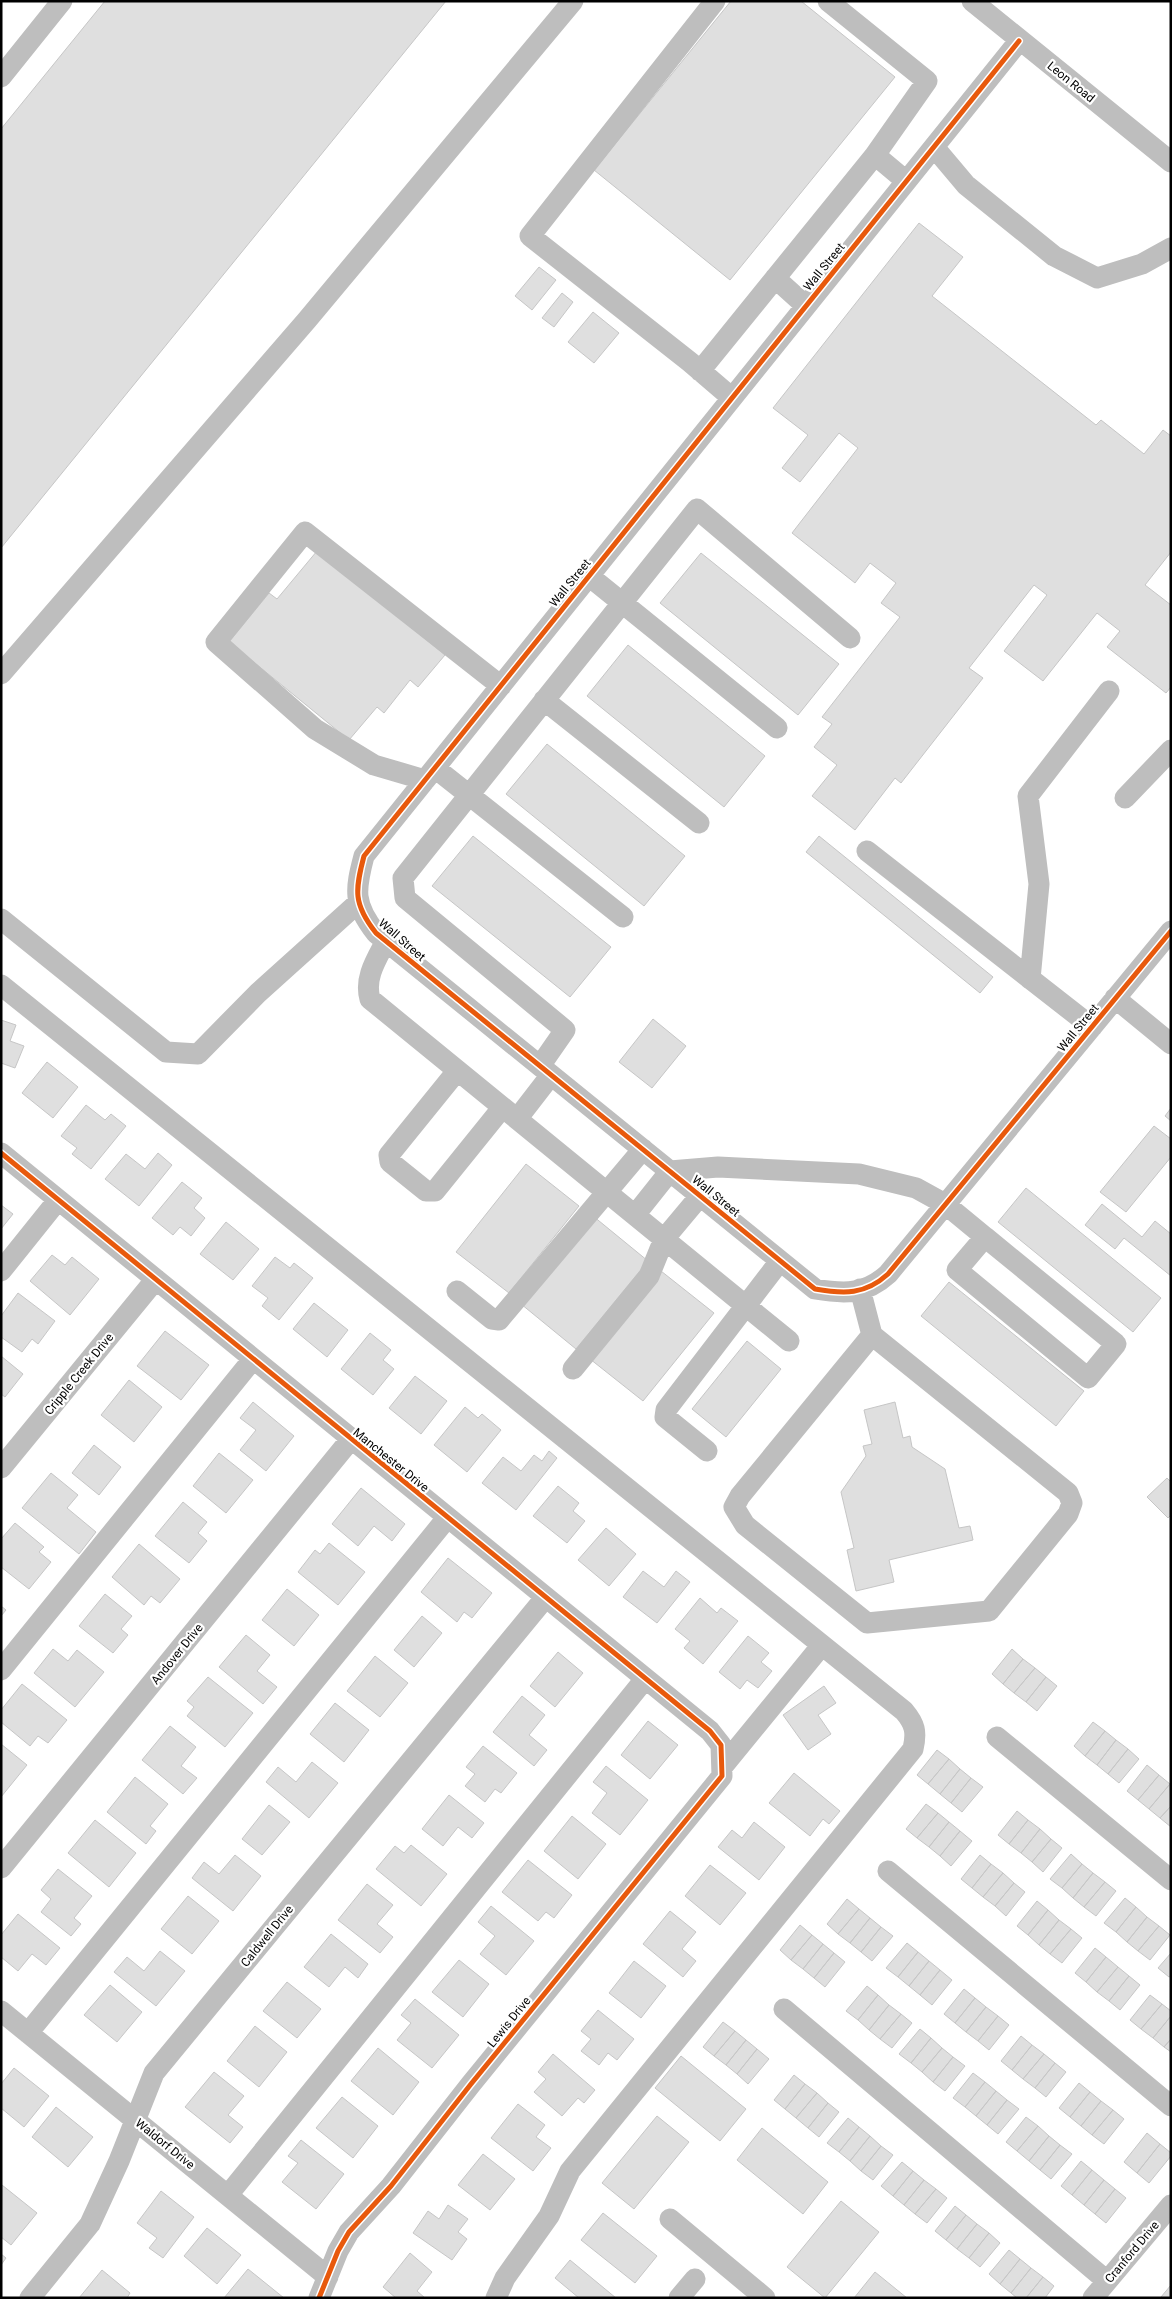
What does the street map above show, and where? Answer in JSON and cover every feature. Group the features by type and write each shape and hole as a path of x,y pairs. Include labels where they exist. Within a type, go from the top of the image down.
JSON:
{"street":[{"path":"1,76 62,1"},
{"path":"1,674 307,320 572,1"},
{"path":"715,1 530,236 732,398"},
{"path":"700,371 875,155 927,81 828,1"},
{"name":"Leon Road","path":"972,1 1019,41 1171,162"},
{"name":"Wall Street","path":"1019,41 364,856 356,888 364,918 386,941 815,1289 843,1294 879,1282 888,1274 1171,930"},
{"path":"934,147 966,185 1054,256 1097,278 1142,264 1171,248"},
{"path":"875,155 906,182"},
{"path":"775,278 806,306"},
{"path":"457,1072 389,1155 390,1162 426,1191 435,1191 510,1113 546,1070 565,1030 405,898 403,878 697,509 850,638"},
{"path":"501,686 305,532 216,642 315,729 374,765 430,774 468,796 622,917"},
{"path":"589,576 777,728"},
{"path":"1030,979 1039,884 1028,796 1109,691"},
{"path":"544,700 699,823"},
{"path":"1125,798 1171,750"},
{"path":"867,851 1092,1027"},
{"path":"1,919 166,1052 198,1054 258,993 359,902"},
{"path":"386,941 370,974 368,991 370,999 457,1072 790,1341"},
{"path":"1,986 904,1711 914,1723 916,1736 913,1750 570,2171 549,2216 505,2278 496,2298"},
{"path":"1115,998 1168,1037"},
{"path":"457,1291 492,1319 499,1320 643,1150"},
{"name":"Manchester Drive","path":"1,1153 710,1731 721,1745 724,1766"},
{"path":"635,1215 670,1171 718,1167 859,1174 916,1188 945,1204 1116,1344 1088,1378 957,1270 985,1237"},
{"path":"573,1369 649,1276 664,1239 700,1196"},
{"path":"1,1271 58,1200"},
{"path":"706,1451 665,1417 666,1410 721,1342 745,1305 780,1261"},
{"name":"Cripple Creek Drive","path":"1,1468 156,1280"},
{"path":"860,1289 872,1335 1068,1493 1072,1503 1068,1514 989,1611 866,1623 745,1525 734,1507 740,1496 872,1335"},
{"path":"1,1670 253,1359"},
{"name":"Andover Drive","path":"1,1868 351,1440"},
{"path":"28,2033 447,1518"},
{"name":"Caldwell Drive","path":"30,2298 90,2224 119,2161 154,2073 545,1598"},
{"name":"Lewis Drive","path":"319,2298 338,2251 349,2232 391,2186 470,2084 722,1776 724,1766 822,1645"},
{"path":"228,2196 645,1679"},
{"path":"997,1737 1171,1880"},
{"path":"888,1871 1171,2106"},
{"path":"784,2009 1107,2281"},
{"name":"Waldorf Drive","path":"1,2011 328,2277"},
{"name":"Cranford Drive","path":"1093,2298 1171,2205"},
{"path":"670,2219 765,2298"},
{"path":"679,2298 695,2279"}],"building":[{"path":"105,1 446,1 1,548 1,129"},
{"path":"731,1 801,1 895,77 730,280 594,170"},
{"path":"919,223 963,257 932,296 1096,425 1101,420 1144,454 1163,430 1171,436 1171,552 1145,585 1171,605 1171,687 1166,693 1107,647 1120,631 1097,613 1043,681 1004,651 1047,595 1034,585 969,668 983,678 901,783 895,778 855,830 812,796 837,765 814,747 832,724 822,717 900,617 881,603 896,583 870,563 855,583 792,533 858,448 839,433 800,482 782,468 808,435 773,408"},
{"path":"539,267 556,280 532,310 515,296"},
{"path":"562,293 573,302 554,327 542,318"},
{"path":"593,312 619,333 594,363 568,342"},
{"path":"317,551 445,655 418,687 410,680 384,713 377,707 349,740 229,642 269,593 277,599"},
{"path":"701,553 839,664 798,715 660,603"},
{"path":"628,645 765,756 724,807 587,696"},
{"path":"547,744 685,856 644,906 506,794"},
{"path":"473,836 611,947 570,997 432,886"},
{"path":"819,836 993,977 980,993 806,852"},
{"path":"653,1019 686,1046 652,1088 619,1062"},
{"path":"1,1020 16,1025 10,1041 24,1046 15,1068 1,1063"},
{"path":"47,1062 78,1087 53,1118 22,1093"},
{"path":"86,1105 105,1120 111,1114 126,1126 91,1169 72,1154 77,1148 61,1136"},
{"path":"1171,1108 1171,1121 1165,1116"},
{"path":"1154,1126 1171,1139 1171,1157 1126,1212 1100,1192"},
{"path":"158,1153 172,1165 139,1206 105,1179 126,1154 145,1169"},
{"path":"526,1164 579,1206 509,1293 456,1252"},
{"path":"182,1182 202,1198 194,1208 205,1218 191,1236 180,1227 173,1235 152,1218"},
{"path":"1026,1188 1161,1298 1133,1332 998,1222"},
{"path":"1102,1204 1142,1237 1155,1221 1171,1234 1171,1276 1124,1238 1115,1249 1085,1225"},
{"path":"1,1205 13,1214 1,1229"},
{"path":"593,1216 648,1261 576,1349 521,1304"},
{"path":"226,1222 259,1249 233,1280 200,1254"},
{"path":"52,1255 65,1265 72,1257 99,1279 70,1315 30,1281"},
{"path":"275,1257 290,1268 294,1263 313,1278 279,1320 262,1306 268,1298 252,1286"},
{"path":"661,1271 714,1313 643,1401 590,1359"},
{"path":"949,1282 1084,1391 1056,1426 921,1316"},
{"path":"18,1293 55,1321 38,1344 32,1339 22,1352 1,1337 1,1316"},
{"path":"314,1303 348,1330 327,1357 293,1329"},
{"path":"165,1331 209,1365 181,1400 137,1366"},
{"path":"370,1333 391,1350 383,1360 394,1369 373,1395 341,1369"},
{"path":"747,1341 781,1369 726,1437 692,1409"},
{"path":"1,1356 23,1374 5,1397 1,1394"},
{"path":"415,1376 447,1401 421,1434 389,1408"},
{"path":"129,1380 162,1407 134,1442 101,1415"},
{"path":"253,1402 294,1436 266,1471 240,1450 256,1430 240,1418"},
{"path":"895,1402 903,1438 910,1436 912,1447 945,1469 959,1528 970,1526 973,1540 889,1560 894,1582 856,1591 847,1550 854,1548 841,1492 866,1456 863,1446 872,1444 864,1410"},
{"path":"465,1407 478,1418 482,1414 501,1430 467,1472 434,1445"},
{"path":"94,1445 121,1467 99,1495 72,1473"},
{"path":"549,1451 557,1458 516,1510 482,1483 503,1457 521,1471 534,1455 542,1461"},
{"path":"219,1453 253,1480 226,1513 193,1486"},
{"path":"51,1473 78,1495 67,1508 96,1532 79,1554 22,1508"},
{"path":"1167,1478 1171,1482 1171,1515 1168,1518 1147,1497"},
{"path":"558,1486 579,1503 573,1511 585,1521 567,1543 533,1516"},
{"path":"361,1488 405,1524 392,1541 374,1526 358,1546 332,1524"},
{"path":"183,1502 207,1522 198,1533 207,1541 189,1563 155,1536"},
{"path":"15,1523 44,1547 39,1552 51,1562 29,1589 1,1567 1,1539"},
{"path":"606,1528 636,1554 609,1586 578,1560"},
{"path":"329,1543 365,1572 338,1605 298,1572 315,1550 320,1554"},
{"path":"139,1544 180,1579 160,1603 151,1596 144,1605 112,1577"},
{"path":"448,1558 492,1593 472,1618 464,1612 457,1622 421,1592"},
{"path":"643,1571 664,1587 676,1571 690,1582 657,1623 623,1597"},
{"path":"287,1589 319,1615 294,1646 262,1620"},
{"path":"105,1594 132,1616 121,1629 128,1635 113,1653 79,1626"},
{"path":"700,1598 717,1613 721,1608 738,1621 703,1664 684,1648 690,1641 675,1629"},
{"path":"1,1606 6,1610 1,1616"},
{"path":"422,1616 442,1633 414,1667 394,1650"},
{"path":"246,1635 270,1655 257,1671 277,1687 263,1704 219,1667"},
{"path":"748,1636 769,1653 761,1662 772,1671 758,1688 747,1680 740,1689 719,1672"},
{"path":"53,1649 68,1661 77,1650 104,1672 75,1707 34,1673"},
{"path":"1012,1649 1023,1659 1003,1684 992,1674"},
{"path":"558,1652 583,1673 555,1707 530,1686"},
{"path":"375,1656 408,1683 380,1717 347,1691"},
{"path":"1023,1659 1035,1668 1014,1693 1003,1684"},
{"path":"1035,1668 1046,1677 1026,1702 1014,1693"},
{"path":"208,1677 253,1713 225,1747 187,1716 194,1707 187,1701"},
{"path":"1046,1677 1057,1686 1037,1711 1026,1702"},
{"path":"22,1684 67,1720 48,1743 38,1736 30,1746 1,1722 1,1710"},
{"path":"824,1686 836,1703 818,1715 831,1734 808,1750 783,1715"},
{"path":"522,1696 545,1715 529,1735 547,1750 534,1766 493,1732"},
{"path":"335,1703 369,1730 344,1762 310,1734"},
{"path":"648,1721 678,1745 650,1779 621,1755"},
{"path":"1093,1722 1105,1731 1085,1756 1074,1746"},
{"path":"170,1726 196,1747 181,1766 197,1778 183,1794 142,1760"},
{"path":"1105,1731 1116,1740 1097,1765 1085,1756"},
{"path":"1116,1740 1128,1749 1108,1774 1097,1765"},
{"path":"1,1744 27,1765 1,1797"},
{"path":"483,1746 517,1773 501,1793 495,1789 485,1802 465,1786 475,1774 466,1767"},
{"path":"1128,1749 1139,1759 1119,1783 1108,1774"},
{"path":"937,1750 949,1759 928,1784 917,1775"},
{"path":"949,1759 960,1769 940,1794 928,1784"},
{"path":"312,1762 338,1783 309,1818 266,1782 278,1767 296,1782"},
{"path":"1147,1765 1159,1775 1138,1800 1127,1791"},
{"path":"606,1766 648,1800 620,1835 592,1813 607,1793 593,1782"},
{"path":"960,1769 971,1778 951,1803 940,1794"},
{"path":"794,1773 840,1811 829,1824 823,1819 810,1836 769,1803"},
{"path":"1159,1775 1170,1784 1149,1809 1138,1800"},
{"path":"135,1777 168,1804 150,1826 156,1831 146,1844 107,1812"},
{"path":"971,1778 983,1787 962,1812 951,1803"},
{"path":"1170,1784 1171,1806 1160,1818 1149,1809"},
{"path":"449,1795 484,1823 472,1838 458,1827 443,1846 422,1829"},
{"path":"926,1804 938,1813 917,1838 906,1829"},
{"path":"269,1805 290,1822 262,1855 242,1839"},
{"path":"1171,1806 1171,1827 1160,1818"},
{"path":"1017,1811 1028,1820 1009,1844 998,1835"},
{"path":"938,1813 949,1822 929,1847 917,1838"},
{"path":"572,1816 606,1844 578,1879 544,1851"},
{"path":"95,1820 136,1853 109,1887 68,1853"},
{"path":"1028,1820 1040,1829 1021,1853 1009,1844"},
{"path":"754,1822 785,1847 759,1880 718,1847 732,1830 742,1838"},
{"path":"949,1822 960,1831 940,1856 929,1847"},
{"path":"1040,1829 1051,1839 1032,1862 1021,1853"},
{"path":"960,1831 972,1841 951,1866 940,1856"},
{"path":"1051,1839 1062,1848 1043,1872 1032,1862"},
{"path":"411,1845 447,1874 421,1906 376,1869 395,1846 404,1853"},
{"path":"1071,1854 1082,1864 1062,1888 1050,1879"},
{"path":"235,1855 261,1876 233,1911 192,1878 204,1862 219,1874"},
{"path":"980,1855 991,1864 972,1888 961,1879"},
{"path":"528,1860 572,1895 554,1918 546,1912 538,1921 502,1892"},
{"path":"991,1864 1003,1873 983,1897 972,1888"},
{"path":"1082,1864 1093,1873 1073,1898 1062,1888"},
{"path":"710,1865 746,1893 720,1925 685,1896"},
{"path":"58,1869 92,1896 74,1918 81,1924 71,1936 41,1912 51,1899 41,1890"},
{"path":"1003,1873 1014,1883 995,1906 983,1897"},
{"path":"1093,1873 1105,1882 1084,1907 1073,1898"},
{"path":"1105,1882 1116,1891 1096,1916 1084,1907"},
{"path":"1014,1883 1025,1892 1006,1916 995,1906"},
{"path":"367,1884 393,1905 377,1924 393,1937 380,1953 338,1920"},
{"path":"188,1896 219,1921 192,1954 161,1929"},
{"path":"1125,1898 1136,1907 1116,1932 1104,1923"},
{"path":"847,1899 859,1909 838,1934 827,1924"},
{"path":"1037,1901 1048,1910 1028,1935 1017,1926"},
{"path":"491,1906 534,1941 506,1975 480,1954 495,1936 478,1922"},
{"path":"1136,1907 1147,1917 1127,1942 1116,1932"},
{"path":"859,1909 870,1918 850,1943 838,1934"},
{"path":"1048,1910 1059,1920 1039,1945 1028,1935"},
{"path":"670,1911 696,1932 682,1949 696,1961 683,1977 643,1944"},
{"path":"18,1914 60,1948 46,1965 32,1954 18,1971 1,1957 1,1935"},
{"path":"1147,1917 1159,1926 1138,1951 1127,1942"},
{"path":"870,1918 881,1927 861,1952 850,1943"},
{"path":"1059,1920 1071,1929 1050,1954 1039,1945"},
{"path":"800,1925 812,1935 791,1960 780,1950"},
{"path":"1159,1926 1170,1935 1150,1960 1138,1951"},
{"path":"881,1927 893,1936 872,1961 861,1952"},
{"path":"1071,1929 1082,1938 1062,1963 1050,1954"},
{"path":"331,1934 368,1964 358,1978 345,1967 329,1987 304,1967"},
{"path":"812,1935 823,1944 803,1969 791,1960"},
{"path":"907,1943 918,1952 898,1977 886,1968"},
{"path":"823,1944 834,1953 814,1978 803,1969"},
{"path":"1095,1948 1106,1957 1086,1982 1075,1973"},
{"path":"160,1951 185,1971 156,2006 114,1972 127,1957 144,1971"},
{"path":"918,1952 929,1961 909,1986 898,1977"},
{"path":"834,1953 845,1962 825,1987 814,1978"},
{"path":"1171,1953 1171,1976 1169,1977 1158,1968"},
{"path":"1106,1957 1118,1967 1097,1992 1086,1982"},
{"path":"459,1960 489,1984 463,2017 432,1992"},
{"path":"634,1961 666,1986 641,2018 609,1993"},
{"path":"929,1961 940,1970 920,1995 909,1986"},
{"path":"1118,1967 1129,1976 1109,2001 1097,1992"},
{"path":"940,1970 952,1980 932,2005 920,1995"},
{"path":"1129,1976 1140,1985 1120,2010 1109,2001"},
{"path":"287,1982 321,2009 297,2038 263,2011"},
{"path":"110,1985 142,2012 117,2042 84,2015"},
{"path":"867,1986 878,1995 858,2020 846,2011"},
{"path":"964,1989 975,1998 955,2023 944,2014"},
{"path":"878,1995 889,2005 869,2030 858,2020"},
{"path":"1150,1995 1162,2004 1141,2029 1130,2020"},
{"path":"975,1998 986,2007 966,2032 955,2023"},
{"path":"415,1999 459,2035 432,2068 397,2040 411,2023 401,2015"},
{"path":"1162,2004 1171,2011 1171,2016 1153,2038 1141,2029"},
{"path":"889,2005 901,2014 880,2039 869,2030"},
{"path":"986,2007 998,2016 978,2041 966,2032"},
{"path":"598,2010 634,2039 617,2060 608,2053 599,2065 581,2051 591,2039 581,2031"},
{"path":"901,2014 912,2023 892,2048 880,2039"},
{"path":"998,2016 1009,2025 989,2050 978,2041"},
{"path":"1171,2016 1171,2039 1164,2047 1153,2038"},
{"path":"723,2022 735,2031 714,2056 703,2047"},
{"path":"255,2026 287,2052 259,2087 227,2061"},
{"path":"920,2029 931,2038 911,2063 899,2054"},
{"path":"735,2031 746,2040 726,2065 714,2056"},
{"path":"1021,2036 1032,2045 1012,2070 1001,2061"},
{"path":"931,2038 942,2048 922,2072 911,2063"},
{"path":"1171,2039 1171,2052 1164,2047"},
{"path":"746,2040 757,2049 737,2074 726,2065"},
{"path":"1032,2045 1044,2054 1023,2079 1012,2070"},
{"path":"378,2048 419,2082 393,2115 351,2081"},
{"path":"942,2048 953,2057 933,2082 922,2072"},
{"path":"757,2049 769,2059 748,2084 737,2074"},
{"path":"553,2054 595,2090 584,2103 578,2098 562,2116 534,2092 546,2079 538,2072"},
{"path":"1044,2054 1055,2063 1035,2088 1023,2079"},
{"path":"681,2056 746,2109 720,2141 655,2088"},
{"path":"953,2057 965,2066 945,2091 933,2082"},
{"path":"1055,2063 1066,2072 1046,2097 1035,2088"},
{"path":"14,2068 49,2096 24,2127 1,2108 1,2084"},
{"path":"214,2072 244,2096 228,2115 243,2127 230,2143 185,2107"},
{"path":"973,2073 985,2082 965,2107 953,2098"},
{"path":"794,2075 805,2084 785,2109 774,2100"},
{"path":"985,2082 996,2091 976,2116 965,2107"},
{"path":"1079,2083 1090,2092 1070,2117 1059,2108"},
{"path":"805,2084 817,2093 796,2118 785,2109"},
{"path":"996,2091 1007,2100 987,2125 976,2116"},
{"path":"1090,2092 1101,2101 1081,2126 1070,2117"},
{"path":"817,2093 828,2103 808,2128 796,2118"},
{"path":"342,2097 378,2126 353,2158 316,2128"},
{"path":"1007,2100 1019,2109 998,2134 987,2125"},
{"path":"1101,2101 1113,2110 1092,2135 1081,2126"},
{"path":"828,2103 839,2112 819,2137 808,2128"},
{"path":"518,2104 545,2125 536,2137 551,2148 533,2171 491,2138"},
{"path":"56,2107 93,2137 68,2167 32,2137"},
{"path":"1113,2110 1124,2119 1104,2144 1092,2135"},
{"path":"657,2116 689,2142 634,2209 602,2183"},
{"path":"1026,2117 1038,2126 1017,2151 1006,2142"},
{"path":"848,2118 859,2127 839,2152 827,2143"},
{"path":"1038,2126 1049,2136 1029,2161 1017,2151"},
{"path":"859,2127 870,2136 850,2161 839,2152"},
{"path":"762,2128 828,2182 803,2214 737,2160"},
{"path":"1147,2133 1160,2144 1137,2173 1124,2162"},
{"path":"870,2136 881,2146 861,2171 850,2161"},
{"path":"1049,2136 1060,2145 1040,2170 1029,2161"},
{"path":"301,2140 344,2174 316,2209 282,2182 298,2163 288,2156"},
{"path":"1160,2144 1171,2153 1171,2156 1149,2183 1137,2173"},
{"path":"1060,2145 1072,2154 1051,2179 1040,2170"},
{"path":"881,2146 893,2155 873,2180 861,2171"},
{"path":"483,2154 515,2179 490,2210 458,2185"},
{"path":"1081,2161 1092,2170 1072,2195 1061,2186"},
{"path":"902,2162 913,2171 893,2196 881,2186"},
{"path":"1092,2170 1104,2180 1084,2205 1072,2195"},
{"path":"913,2171 924,2180 904,2205 893,2196"},
{"path":"924,2180 936,2189 915,2214 904,2205"},
{"path":"1104,2180 1115,2189 1095,2214 1084,2205"},
{"path":"2,2185 37,2213 11,2245 1,2237"},
{"path":"936,2189 947,2198 927,2223 915,2214"},
{"path":"1115,2189 1126,2198 1106,2223 1095,2214"},
{"path":"161,2191 194,2217 163,2258 149,2248 157,2238 137,2223"},
{"path":"841,2201 879,2232 825,2298 787,2267"},
{"path":"448,2205 468,2219 458,2232 467,2239 452,2260 413,2233 428,2211 439,2219"},
{"path":"955,2206 966,2215 946,2240 935,2231"},
{"path":"603,2213 657,2256 635,2283 581,2240"},
{"path":"966,2215 977,2224 957,2249 946,2240"},
{"path":"977,2224 989,2233 969,2258 957,2249"},
{"path":"207,2228 241,2255 217,2284 184,2256"},
{"path":"989,2233 1000,2243 980,2267 969,2258"},
{"path":"1009,2250 1020,2259 1000,2284 989,2274"},
{"path":"410,2253 432,2272 417,2291 425,2298 396,2298 383,2287"},
{"path":"1,2254 6,2258 1,2265"},
{"path":"1020,2259 1031,2268 1011,2293 1000,2284"},
{"path":"570,2260 616,2298 579,2298 555,2278"},
{"path":"1031,2268 1043,2277 1026,2298 1017,2298 1011,2293"},
{"path":"248,2269 284,2298 224,2298"},
{"path":"102,2270 130,2293 127,2298 79,2298"},
{"path":"875,2272 907,2298 854,2298"},
{"path":"1043,2277 1054,2286 1045,2298 1026,2298"},
{"path":"1171,2285 1171,2298 1162,2298 1161,2297"}],"cycle path":[{"path":"1019,41 364,856 359,878 358,896 363,914 376,933 815,1289 835,1292 854,1291 871,1286 888,1274 1171,931"},
{"path":"1,1153 710,1731 721,1745 722,1776 471,2084 391,2186 349,2232 338,2251 319,2298"}]}
